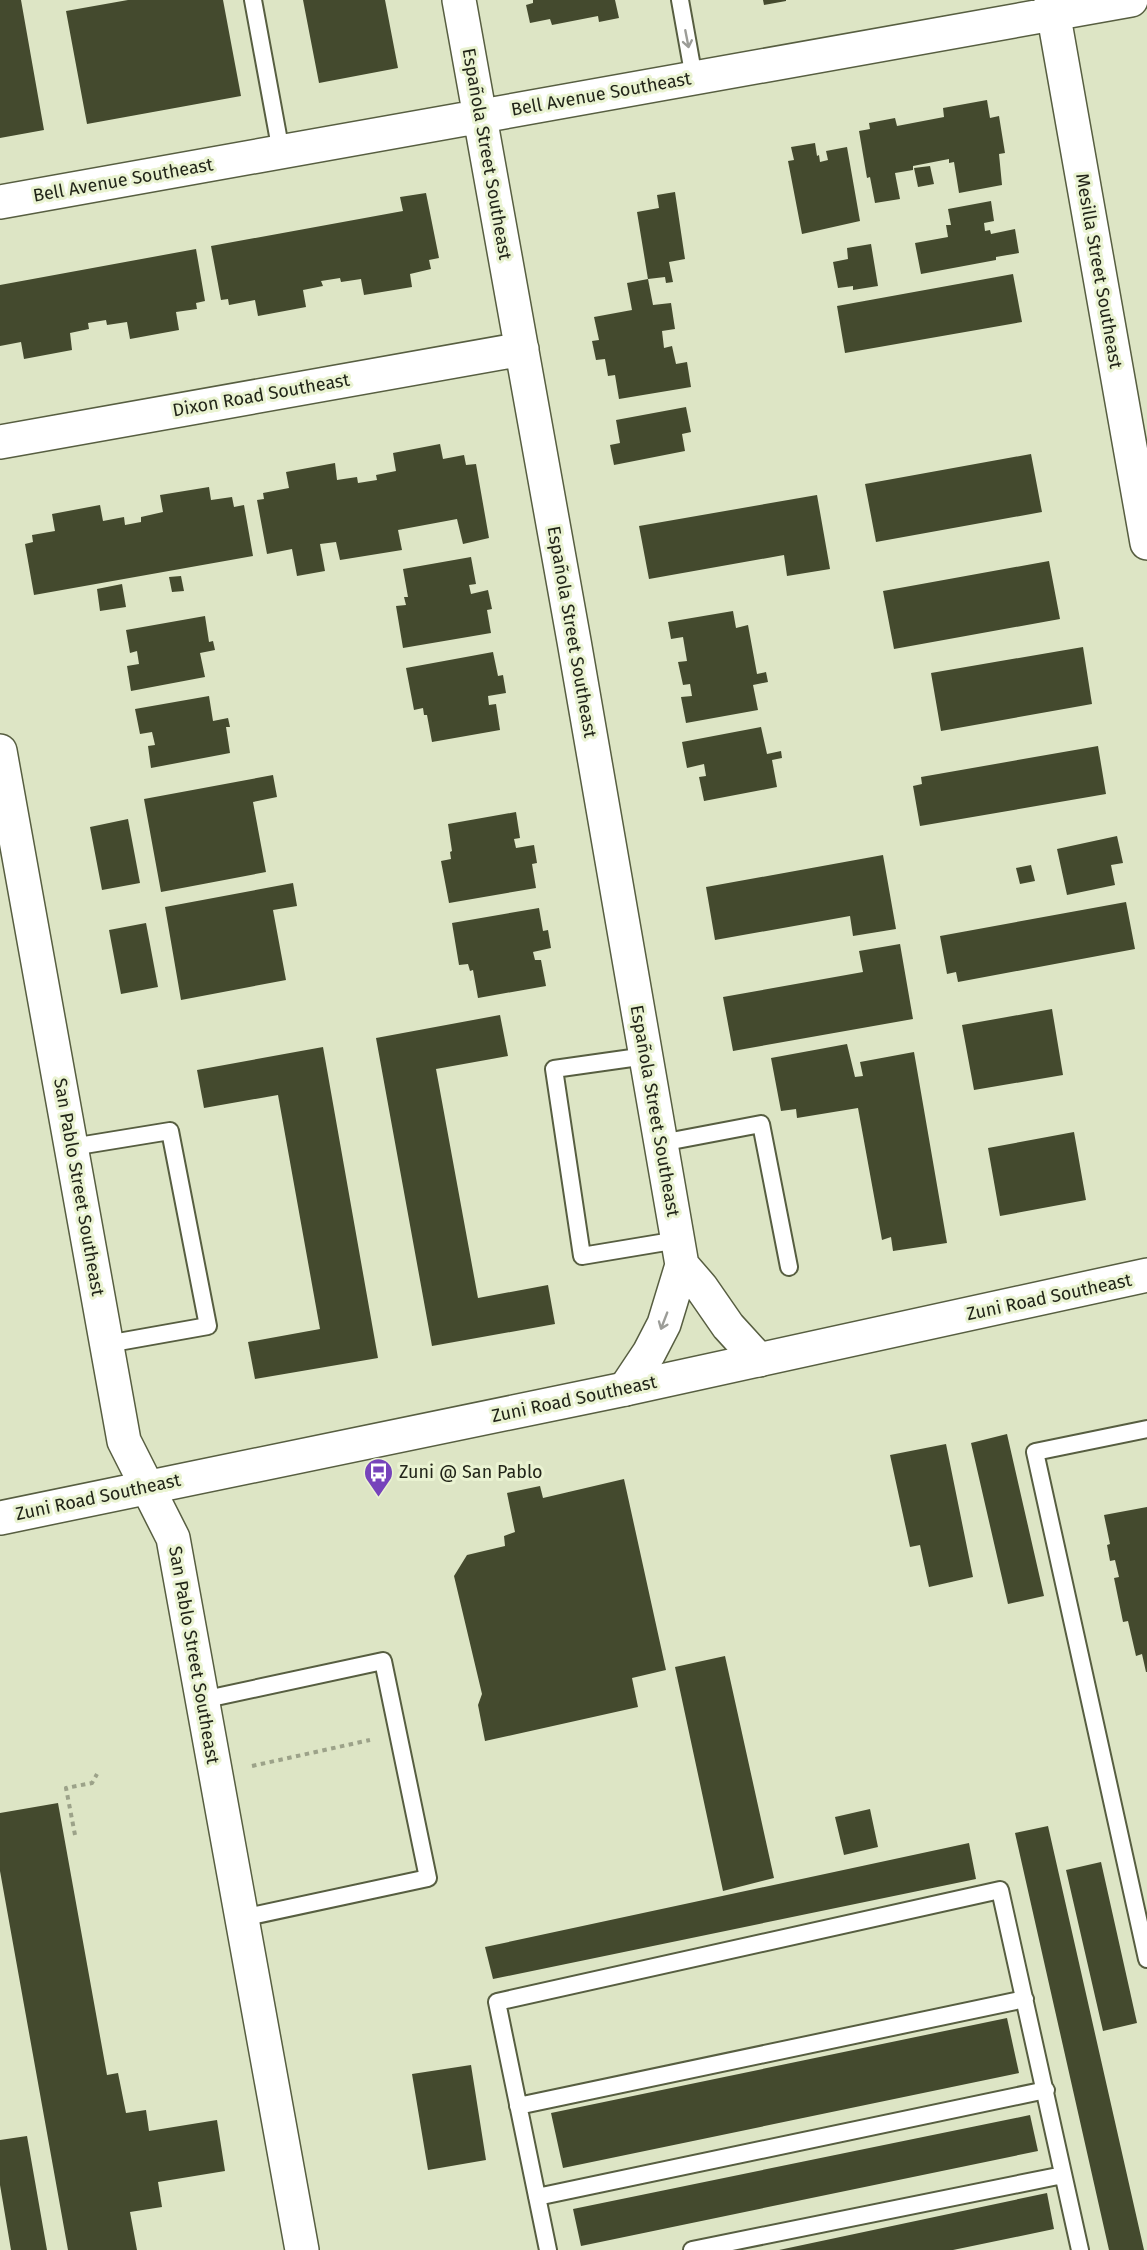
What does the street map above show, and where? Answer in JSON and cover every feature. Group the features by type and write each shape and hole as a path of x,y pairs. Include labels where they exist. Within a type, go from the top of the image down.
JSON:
{"street":[{"name":"Española Street Southeast","path":"459,0 680,1252 664,1324 649,1353 625,1389"},
{"name":"Bell Avenue Southeast","path":"0,202 694,78 1052,7 1131,0"},
{"name":"Mesilla Street Southeast","path":"1052,7 1147,543"},
{"name":"Dixon Road Southeast","path":"0,442 522,349"},
{"name":"San Pablo Street Southeast","path":"0,751 124,1441 173,1538 302,2250"},
{"path":"680,1252 728,1326 759,1360"},
{"name":"Zuni Road Southeast","path":"0,1518 625,1389 1147,1275"}],"lane":[{"path":"253,0 281,152"},
{"path":"680,0 694,78"},
{"path":"646,1056 554,1069 582,1256 680,1252"},
{"path":"661,1143 761,1124 789,1267"},
{"path":"72,1147 170,1131 208,1326 107,1344"},
{"path":"1147,1428 1035,1452 1141,1908 1147,1959"},
{"path":"202,1700 383,1661 428,1878 242,1918"},
{"path":"548,2250 497,2002 1000,1890 1064,2175 1075,2249"},
{"path":"518,2106 1025,1999"},
{"path":"537,2197 1046,2090"},
{"path":"692,2250 1064,2175"}],"path":[{"path":"252,1766 376,1739"},
{"path":"75,1835 66,1788 92,1783 97,1774"}],"building":[{"path":"0,0 21,0 44,130 0,138"},
{"path":"128,0 223,0 241,96 87,124 66,11"},
{"path":"303,0 385,0 398,68 319,83"},
{"path":"533,0 615,0 619,18 599,22 598,16 552,25 550,19 530,23 526,5 533,3"},
{"path":"763,0 786,0 786,1 764,5"},
{"path":"987,100 990,118 999,116 1005,153 999,154 1002,185 959,193 954,162 949,163 949,159 913,166 913,170 895,173 900,199 875,203 870,177 867,178 859,131 870,129 869,123 895,118 897,126 944,117 943,108"},
{"path":"815,143 820,162 828,160 826,151 847,147 860,221 802,234 788,161 794,160 791,147"},
{"path":"930,166 934,184 918,187 914,168"},
{"path":"675,192 685,259 669,262 673,282 666,283 665,277 648,279 637,212 659,208 657,195"},
{"path":"426,193 439,258 429,260 431,269 410,274 412,287 364,295 361,279 341,282 340,278 321,281 323,286 303,290 306,307 258,316 255,300 229,305 228,299 221,300 211,246 403,211 400,197"},
{"path":"991,201 994,221 984,223 985,231 990,230 991,234 1015,229 1019,253 996,257 996,260 921,274 915,243 948,237 946,225 951,225 948,209"},
{"path":"871,244 878,286 853,290 853,286 838,288 833,262 848,259 847,248"},
{"path":"196,249 205,301 196,303 197,309 176,312 179,330 130,339 127,322 107,325 106,320 88,323 89,329 70,333 72,350 24,359 21,342 0,346 0,285"},
{"path":"1013,274 1022,322 845,353 837,306"},
{"path":"648,279 653,305 671,303 675,329 662,331 664,348 672,346 676,364 687,362 691,387 619,399 615,375 608,376 605,359 596,360 592,341 599,340 594,317 632,310 627,283"},
{"path":"686,407 691,432 682,434 685,451 614,465 610,445 620,443 616,420"},
{"path":"440,444 443,459 464,455 466,465 476,464 489,538 463,544 457,519 398,530 402,550 340,560 336,542 320,544 325,571 297,576 292,549 267,554 257,500 264,499 263,493 289,488 286,472 335,463 337,480 357,477 358,483 377,480 376,475 396,471 393,453"},
{"path":"1031,454 1042,512 876,542 865,484"},
{"path":"209,487 211,500 232,497 234,507 244,505 253,556 34,595 25,544 33,542 32,535 55,531 52,514 100,505 103,521 124,517 125,525 141,522 141,517 163,512 160,495"},
{"path":"817,495 830,569 787,576 784,555 649,579 639,526"},
{"path":"471,557 476,584 469,585 471,594 488,590 492,609 487,610 491,633 403,648 396,606 406,605 404,597 408,597 403,569"},
{"path":"1049,561 1060,619 894,649 883,591"},
{"path":"181,576 184,591 172,592 169,577"},
{"path":"122,584 126,607 100,611 97,589"},
{"path":"733,611 736,628 748,625 757,674 766,672 768,682 753,685 758,710 686,723 681,697 692,696 690,684 683,685 678,662 687,661 683,637 671,639 668,622"},
{"path":"205,616 209,642 213,641 215,650 200,653 205,677 131,691 127,666 139,664 137,651 130,653 126,630"},
{"path":"1083,647 1092,704 941,731 931,673"},
{"path":"493,652 498,676 503,675 506,693 488,696 489,705 496,704 500,730 432,742 427,715 424,715 423,708 414,710 406,668"},
{"path":"209,696 213,721 228,718 230,727 226,727 230,753 151,768 148,746 155,745 152,732 140,734 135,709"},
{"path":"761,727 767,754 781,751 782,758 772,760 777,787 704,801 699,777 706,776 704,764 687,768 682,742"},
{"path":"1098,746 1106,794 920,826 913,786 922,784 921,777"},
{"path":"273,775 277,797 253,802 266,872 161,892 144,799"},
{"path":"516,812 520,838 514,839 516,848 534,845 537,863 532,864 536,888 449,903 441,861 451,859 448,824"},
{"path":"128,819 140,883 102,890 90,827"},
{"path":"1117,836 1123,863 1111,865 1115,885 1067,895 1057,849"},
{"path":"883,855 896,929 853,936 850,916 715,940 706,887"},
{"path":"1031,865 1035,881 1020,884 1016,868"},
{"path":"293,883 297,906 273,910 286,980 181,1000 165,907"},
{"path":"1126,902 1135,949 958,982 956,972 947,974 940,936"},
{"path":"539,908 543,931 548,930 551,948 533,952 535,960 541,960 546,986 478,998 473,970 470,971 468,964 459,965 452,923"},
{"path":"146,923 158,987 121,994 109,930"},
{"path":"900,944 913,1019 733,1051 723,997 863,972 859,951"},
{"path":"1052,1009 1063,1075 974,1090 962,1025"},
{"path":"500,1015 508,1056 436,1069 478,1298 548,1285 555,1324 432,1346 376,1038"},
{"path":"847,1044 855,1077 863,1076 860,1062 914,1052 947,1243 893,1251 891,1237 882,1240 858,1108 797,1118 796,1109 781,1111 771,1058"},
{"path":"323,1047 378,1358 255,1379 248,1342 320,1329 278,1095 204,1108 197,1070"},
{"path":"1074,1132 1086,1200 1000,1216 988,1148"},
{"path":"1007,1434 1044,1596 1008,1604 971,1443"},
{"path":"946,1444 973,1577 929,1587 920,1545 910,1547 890,1455"},
{"path":"624,1479 666,1670 632,1678 638,1707 485,1741 478,1705 482,1694 454,1576 467,1555 505,1546 504,1536 515,1532 507,1493 540,1486 543,1498"},
{"path":"1147,1507 1146,1672 1142,1654 1136,1656 1128,1621 1123,1622 1114,1578 1119,1577 1115,1560 1110,1561 1107,1545 1110,1544 1104,1515"},
{"path":"725,1656 774,1878 723,1891 675,1667"},
{"path":"58,1803 107,2075 118,2073 126,2113 146,2110 149,2131 217,2120 225,2171 158,2182 162,2207 130,2212 137,2250 68,2250 0,1871 0,1813"},
{"path":"870,1809 878,1847 844,1855 835,1817"},
{"path":"1048,1826 1144,2250 1109,2250 1015,1833"},
{"path":"969,1843 976,1879 493,1979 485,1947"},
{"path":"1101,1862 1137,2023 1103,2031 1066,1870"},
{"path":"1007,2018 1019,2073 563,2168 551,2113"},
{"path":"471,2065 486,2160 428,2170 412,2074"},
{"path":"1030,2115 1038,2151 581,2246 573,2209"},
{"path":"27,2136 47,2250 11,2250 0,2185 0,2140"},
{"path":"1047,2193 1054,2229 953,2250 779,2250"}],"place":[{"name":"Zuni @ San Pablo","path":"378,1498"}]}
